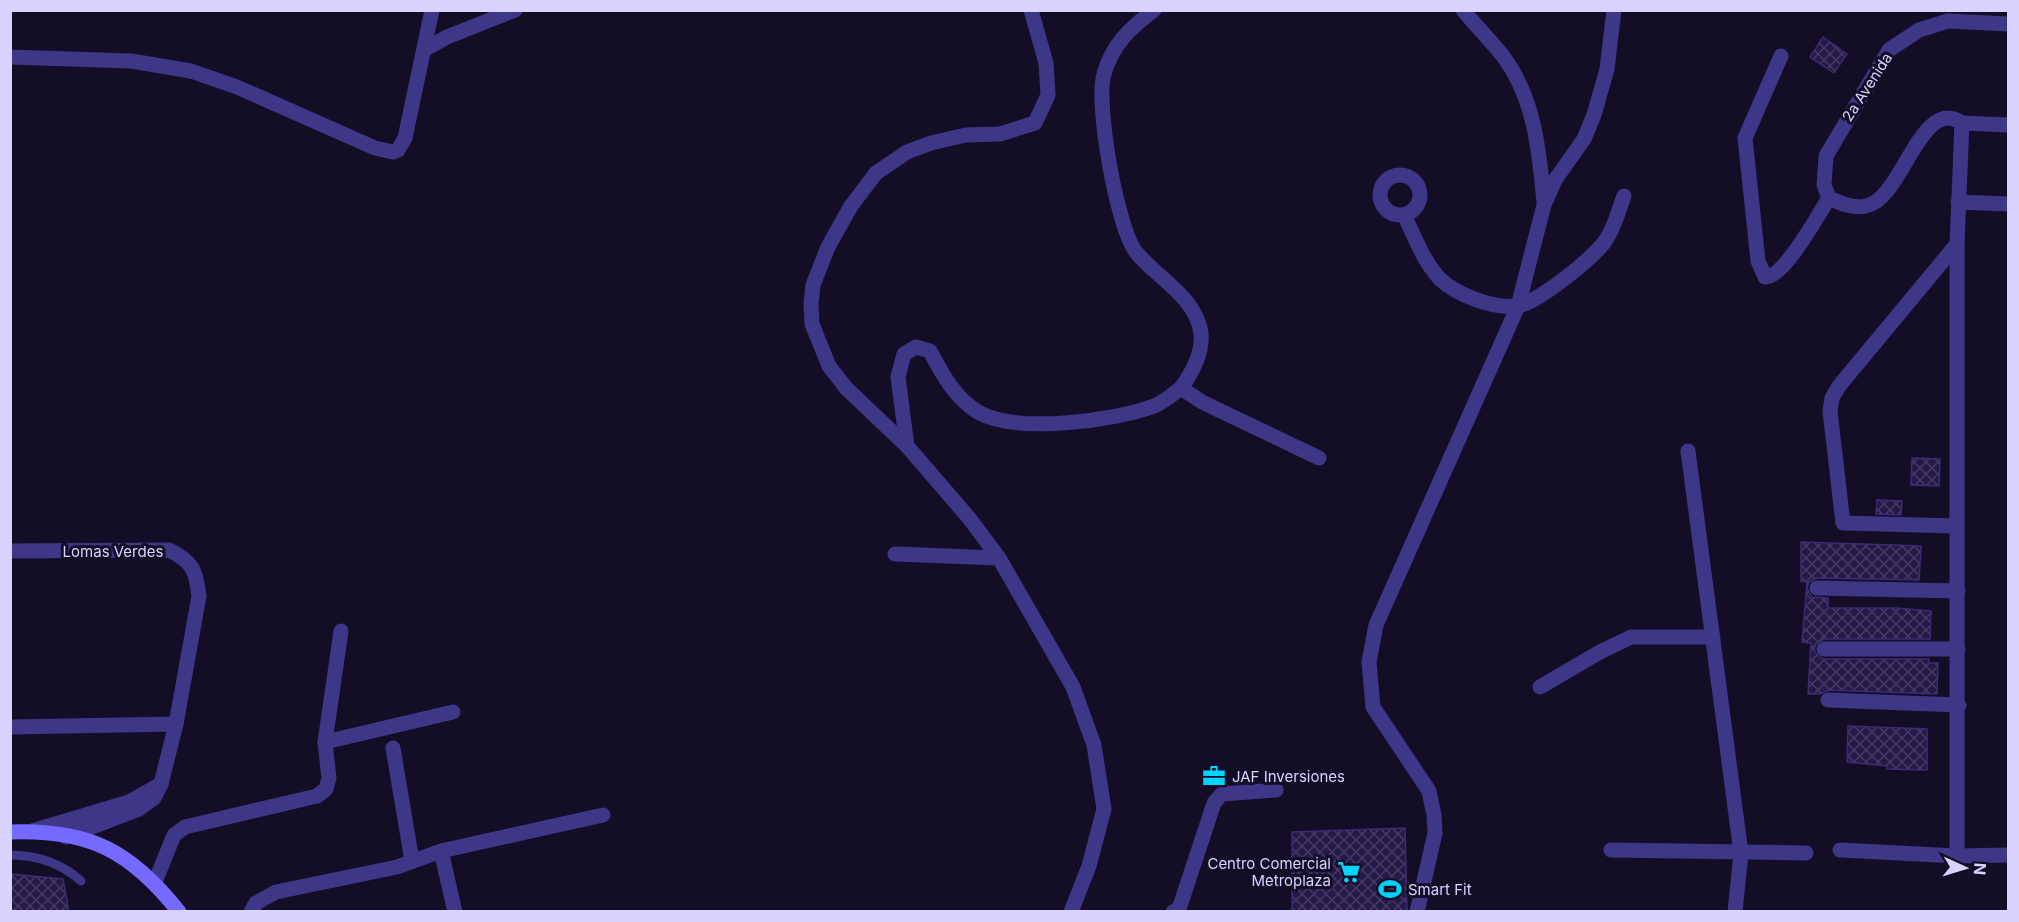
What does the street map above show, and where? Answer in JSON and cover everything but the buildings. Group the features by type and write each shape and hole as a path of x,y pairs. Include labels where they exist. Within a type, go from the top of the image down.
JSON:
{"main road":[{"path":"10,832 31,831 110,848 155,882 179,912"}],"street":[{"path":"10,57 120,60 191,71 237,87 375,148 393,152 398,150 405,138 432,10"},
{"path":"424,51 447,37 515,10"},
{"path":"1031,10 1046,63 1048,95 1035,123 1000,134 966,135 931,142 907,152 876,173 851,206 828,247 813,285 812,324 829,366 846,388 907,446 969,518 999,558 1073,687 1094,745 1104,809 1089,866 1071,912"},
{"path":"907,446 898,377 904,354 910,348 923,348 930,351 940,371 964,403 980,413 1003,422 1030,424 1107,417 1156,405 1181,388 1192,372 1201,333 1194,314 1184,299 1135,251 1125,231 1116,197 1105,117 1103,76 1116,44 1154,10"},
{"path":"1463,10 1504,58 1529,106 1538,137 1545,205"},
{"path":"1417,912 1436,833 1434,815 1429,791 1373,707 1369,662 1376,625 1518,306 1545,205 1555,180 1584,139 1594,115 1607,69 1614,10"},
{"name":"2a Avenida","path":"1829,198 1823,172 1826,156 1834,139 1889,50 1919,30 1952,16 2008,24"},
{"path":"1781,56 1745,138 1758,261 1765,277 1770,277 1782,268 1829,198 1853,207 1867,206 1878,200 1894,181 1930,126 1941,118 1953,117 1962,123 2008,125"},
{"path":"1957,856 1959,705 1957,244 1962,123"},
{"path":"1404,215 1426,262 1442,280 1466,295 1495,304 1518,306 1593,257 1608,238 1624,196"},
{"path":"1958,202 2008,204"},
{"path":"1957,244 1839,386 1832,398 1830,411 1843,523 1957,526"},
{"path":"1181,388 1202,402 1319,458"},
{"path":"1688,451 1741,853 1735,912"},
{"name":"Lomas Verdes","path":"10,551 169,550 188,560 197,577 200,596 176,724 161,784 154,798 139,809 66,837"},
{"path":"895,554 999,558"},
{"path":"1816,588 1958,591"},
{"path":"155,882 174,835 185,827 303,799 323,792 329,781 325,742 341,631"},
{"path":"1540,687 1599,652 1631,638 1713,637"},
{"path":"1824,649 1958,649"},
{"path":"1828,700 1959,705"},
{"path":"325,742 453,712"},
{"path":"10,727 176,724"},
{"path":"393,748 412,861"},
{"path":"31,831 129,802 161,784"},
{"path":"1179,911 1214,803 1222,794 1276,790"},
{"path":"251,912 256,903 276,892 398,867 441,851 603,814"},
{"path":"1611,850 1806,853"},
{"path":"1840,850 1957,856 2008,855"},
{"path":"441,851 455,912"}],"lane":[{"path":"10,855 42,859 59,864 81,880"}],"place":[{"name":"JAF Inversiones","path":"1214,776"},
{"name":"Centro Comercial Metroplaza","path":"1349,872"},
{"name":"Smart Fit","path":"1390,889"}]}
